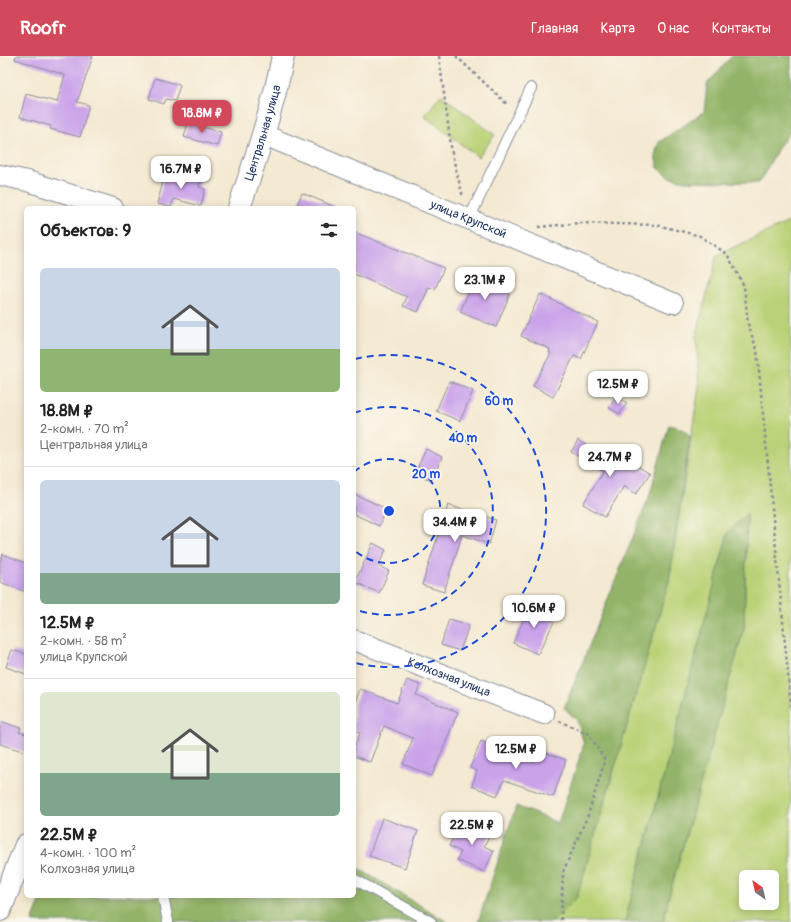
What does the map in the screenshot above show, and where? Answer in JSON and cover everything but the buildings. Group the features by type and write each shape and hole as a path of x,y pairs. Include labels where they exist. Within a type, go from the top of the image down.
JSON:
{"main road":[{"name":"Центральная улица","path":"240,206 264,135 283,56"},
{"path":"0,910 24,850"}],"street":[{"name":"улица Крупской","path":"264,135 673,303"},
{"path":"0,175 27,181 107,206"},
{"name":"Колхозная улица","path":"356,641 544,714"}],"lane":[{"path":"469,219 531,88"},
{"path":"356,880 431,922"},
{"path":"163,898 168,922"}],"path":[{"path":"439,56 452,154 469,219"},
{"path":"456,56 507,104 516,120"},
{"path":"535,227 580,223 657,225 700,236 727,254 744,286 748,324 757,350 791,706"},
{"path":"544,714 590,734 605,760 588,815 564,872 561,922"}],"green space":[{"path":"732,56 791,56 791,131 780,145 759,183 684,181 669,177 658,168 655,155 659,142 704,112 707,84"},
{"path":"441,95 495,135 478,157 424,116"},
{"path":"791,221 791,922 663,922 744,628 747,513 728,533 625,922 552,922 577,897 669,581 699,386 696,336 717,255"},
{"path":"669,425 681,428 690,436 669,581 577,897 552,922 478,922 516,806 558,823 584,744 577,720 564,708 649,497"},
{"path":"747,513 744,628 663,922 625,922 728,533"},
{"path":"356,867 448,922 32,922 41,898 356,898"}]}
